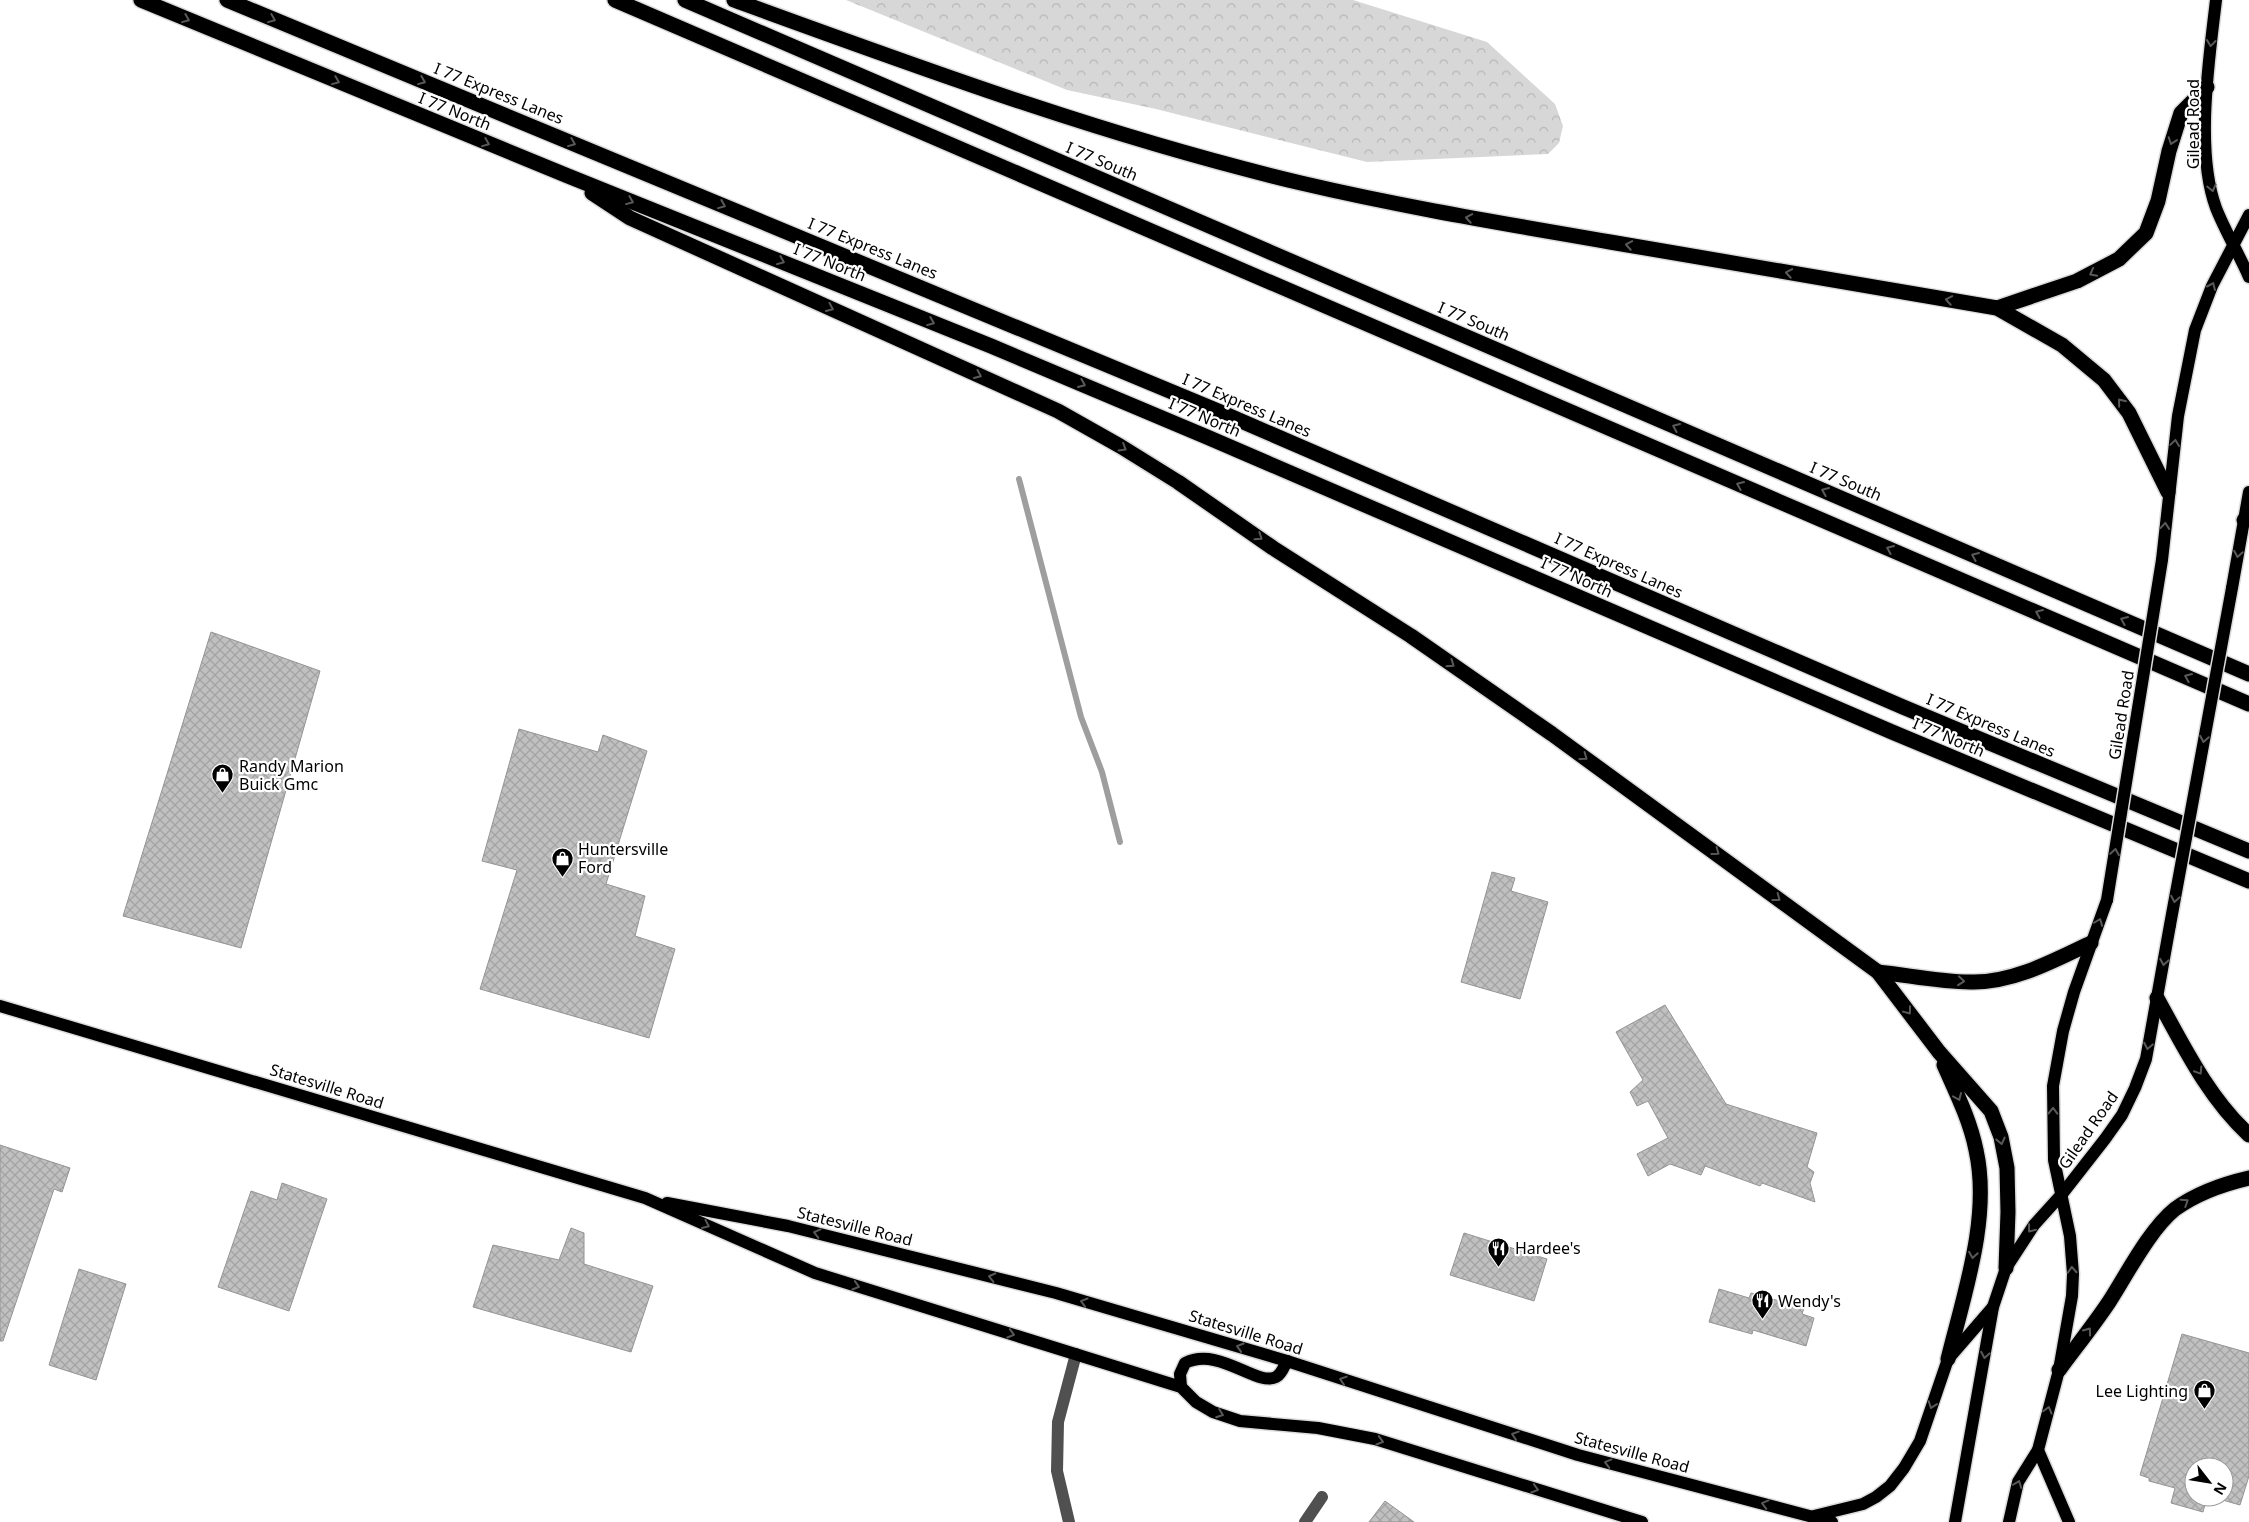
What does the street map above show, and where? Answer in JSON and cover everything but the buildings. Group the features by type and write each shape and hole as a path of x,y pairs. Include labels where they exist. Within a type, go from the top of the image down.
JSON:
{"highway":[{"name":"I 77 North","path":"141,0 568,176 1018,357 1361,502 1892,732 2249,881"},
{"name":"I 77 Express Lanes","path":"227,0 1218,411 1903,707 2249,851"},
{"path":"615,0 2249,704"},
{"name":"I 77 South","path":"685,0 2249,674"},
{"path":"734,0 1021,104 1114,133 1290,181 1383,202 1474,219 1997,308 2062,345 2104,380 2129,413 2168,492"},
{"path":"1997,308 2077,281 2119,259 2146,233 2158,201 2168,151 2181,113 2207,87"},
{"path":"568,176 630,218 1058,411 1120,446 1411,636 1536,723 1878,972 1939,1052 1992,1112 2001,1137 2006,1168 2008,1212 2006,1268"},
{"path":"1878,972 1974,982 2002,979 2053,961 2091,943"},
{"path":"2157,998 2194,1064 2217,1100 2249,1135"},
{"path":"1939,1052 1968,1121 1976,1150 1981,1189 1970,1271 1948,1359"},
{"path":"2059,1370 2168,1216 2191,1199 2230,1183 2249,1178"}],"main road":[{"name":"Gilead Road","path":"2216,0 2207,87 2206,156 2216,208 2249,277"},
{"name":"Gilead Road","path":"2009,1522 2018,1482 2038,1450 2059,1370 2072,1296 2073,1274 2070,1236 2054,1160 2053,1086 2063,1030 2107,900 2162,560 2168,492 2181,400 2195,330 2212,286 2249,215"},
{"name":"Gilead Road","path":"1955,1522 1993,1307 2006,1268 2022,1241 2062,1194 2122,1115 2146,1059 2232,588 2247,518 2249,492"},
{"name":"Statesville Road","path":"0,1006 645,1198 808,1230 1056,1293 1287,1361 1578,1456 1832,1522"},
{"name":"Statesville Road","path":"645,1198 815,1273 1181,1387 1196,1402 1213,1412 1240,1421 1340,1431 1375,1439 1642,1522"},
{"path":"1812,1517 1863,1504 1890,1486 1904,1468 1920,1441 1948,1359 1993,1307"},
{"path":"1181,1387 1180,1374 1185,1363 1199,1357 1214,1359 1266,1378 1276,1378 1282,1372 1287,1361"},
{"path":"2038,1450 2069,1522"}],"street":[{"path":"1069,1522 1056,1471 1058,1422 1076,1354"},
{"path":"1304,1522 1322,1497"}],"green space":[{"path":"846,0 1353,0 1487,42 1555,104 1563,126 1559,143 1548,154 1367,162 1156,109 1067,90"}],"waterway":[{"path":"1019,479 1081,717 1102,772 1120,842"}],"place":[{"name":"Randy Marion Buick Gmc","path":"223,794"},
{"name":"Huntersville Ford","path":"562,877"},
{"name":"Hardee's","path":"1499,1267"},
{"name":"Wendy's","path":"1762,1320"},
{"name":"Lee Lighting","path":"2204,1410"}]}
